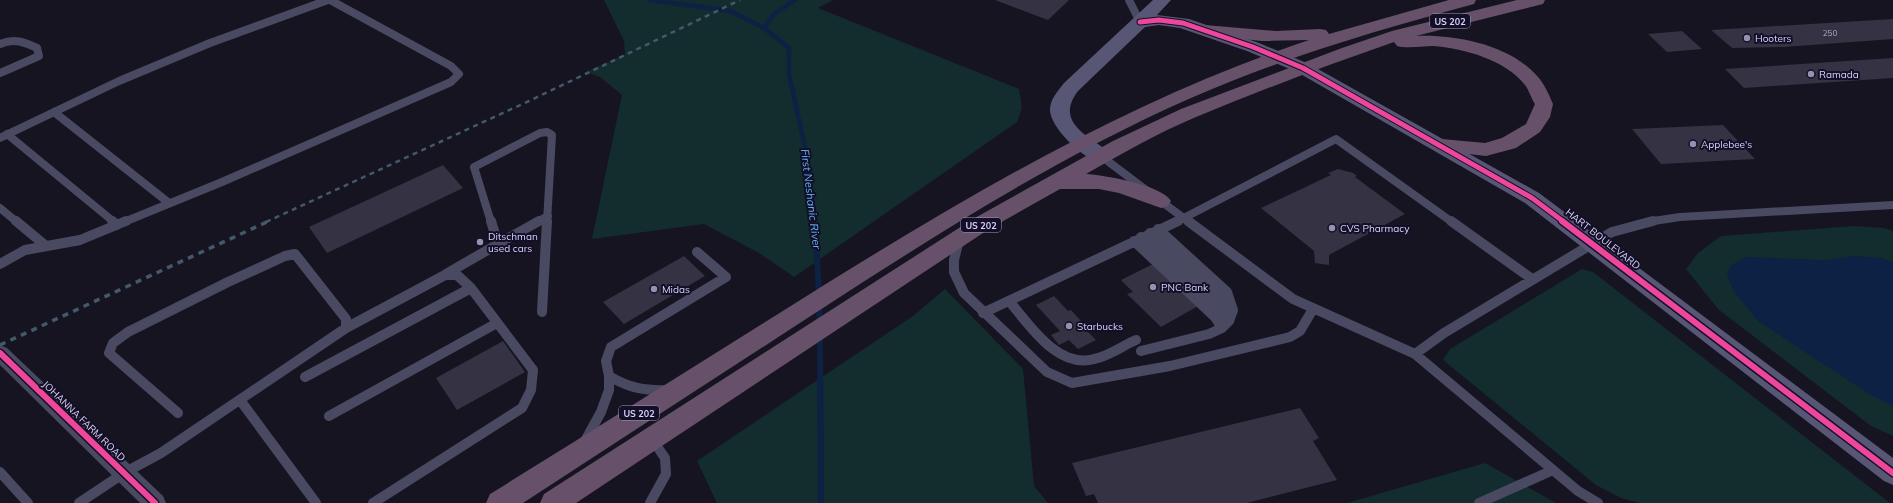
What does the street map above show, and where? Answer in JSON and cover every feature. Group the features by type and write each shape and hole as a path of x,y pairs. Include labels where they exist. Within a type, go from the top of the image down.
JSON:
{"highway":[{"name":"US 202","path":"500,503 674,390 947,218 1082,142 1224,77 1278,57 1364,28 1468,0"},
{"name":"US 202","path":"554,503 959,239 1052,183 1101,156 1188,113 1364,46 1434,25 1537,0"},
{"path":"1205,30 1248,36 1304,36 1364,28"},
{"path":"1364,46 1412,41 1442,41 1464,44 1492,54 1513,66 1531,81 1544,104 1540,117 1533,128 1509,143 1486,150 1442,145"},
{"path":"1052,183 1080,180 1100,181 1123,186 1161,201"}],"street":[{"path":"1101,156 1067,130 1060,119 1059,101 1071,87 1163,0 1169,11 1183,23"},
{"path":"1140,22 1159,20 1183,23"},
{"name":"HART BOULEVARD","path":"1183,23 1278,57 1303,68 1442,145 1532,198 1893,472"},
{"name":"JOHANNA FARM ROAD","path":"0,353 155,503"}],"lane":[{"path":"0,264 25,250 80,240 117,225 451,82 459,74 451,66 329,0 210,43 120,81 4,136 117,225"},
{"path":"1129,0 1140,22"},
{"path":"0,44 8,40 20,39 37,48 39,56 0,73"},
{"path":"54,112 169,203"},
{"path":"498,244 474,167 540,133 547,132 552,135 552,139 542,312"},
{"path":"983,313 1183,218 1336,139 1532,279"},
{"path":"1101,156 1293,299 1415,354 1578,491 1598,503"},
{"path":"1415,354 1444,333 1612,232 1647,222 1680,217 1893,205"},
{"path":"0,208 46,246"},
{"path":"79,503 124,473 161,453 346,328 445,275 548,216"},
{"path":"1141,350 1209,334 1222,328 1230,321 1233,310 1227,292 1154,231"},
{"path":"959,239 954,260 954,272 964,293 983,313 1048,372 1072,383 1080,383 1170,366 1290,337 1300,331 1313,309"},
{"path":"1138,239 1222,312 1230,321"},
{"path":"1138,239 1215,317 1222,328"},
{"path":"576,454 601,412 609,390 609,376 606,361 611,347 726,277 697,252"},
{"path":"178,413 109,353 113,343 128,332 228,282 285,256 295,254 346,319 346,328"},
{"path":"373,503 522,408 530,396 534,381 533,370 471,288 456,275 445,275"},
{"path":"306,377 471,288"},
{"path":"1008,301 1045,341 1068,359 1091,360 1136,340"},
{"path":"329,416 497,323"},
{"path":"609,376 622,384 639,391 674,390"},
{"path":"240,400 316,503"},
{"path":"650,503 666,474 665,458 652,439"},
{"path":"1479,503 1553,470"},
{"path":"0,472 28,503"}],"green space":[{"path":"604,0 833,0 818,8 1019,89 1022,108 1017,122 794,277 759,253 704,224 592,239 622,95 600,77 586,72 625,54 624,41"},
{"path":"1854,226 1884,228 1893,231 1893,436 1871,426 1719,310 1686,269 1698,253 1721,236"},
{"path":"1582,269 1593,272 1890,503 1640,503 1621,498 1596,485 1443,360 1450,349"},
{"path":"945,289 1023,369 1034,486 1048,503 717,503 697,461 913,316"},
{"path":"1485,463 1556,503 1347,503"}],"water":[{"path":"1853,256 1882,258 1893,262 1893,406 1869,394 1758,321 1733,290 1727,273 1732,265 1745,257 1825,260"}],"building":[{"path":"995,0 1069,0 1048,20"},
{"name":"Ramada","path":"1893,19 1893,39 1784,47 1732,48 1711,30"},
{"path":"1682,31 1702,49 1667,52 1648,34"},
{"name":"Ramada","path":"1893,58 1893,78 1744,88 1725,69"},
{"name":"Applebee's","path":"1723,125 1755,159 1661,164 1632,129"},
{"path":"443,165 463,188 327,253 309,227"},
{"name":"CVS Pharmacy","path":"1338,169 1353,173 1357,176 1355,177 1405,214 1329,255 1329,265 1315,263 1314,251 1261,208 1331,175 1328,173"},
{"name":"Midas","path":"684,256 705,276 624,324 603,302"},
{"name":"PNC Bank","path":"1153,264 1198,306 1161,327 1127,294 1133,292 1121,280"},
{"name":"Starbucks","path":"1054,296 1068,311 1071,310 1081,321 1078,322 1096,340 1078,349 1069,340 1059,345 1051,335 1060,331 1036,305"},
{"path":"503,341 525,372 457,410 436,378"},
{"path":"1300,408 1319,438 1313,441 1337,480 1247,503 1098,503 1094,494 1086,496 1072,463"}],"waterway":[{"name":"First Neshanic River","path":"650,0 731,11 764,28"},
{"path":"764,28 774,14 795,0"},
{"name":"First Neshanic River","path":"764,28 789,48 789,74 806,152 815,222"},
{"name":"First Neshanic River","path":"815,221 819,294"},
{"name":"First Neshanic River","path":"819,303 820,324"},
{"name":"First Neshanic River","path":"820,335 821,503"}],"railway":[{"path":"266,222 529,101 740,0"},
{"path":"0,345 269,221"}],"cycle path":[{"path":"1140,22 1159,20 1183,23 1253,47 1303,68 1532,198 1893,473"},
{"path":"0,353 155,503"}],"place":[{"name":"Hooters","path":"1747,38"},
{"name":"Ramada","path":"1811,74"},
{"name":"Applebee's","path":"1693,144"},
{"name":"CVS Pharmacy","path":"1332,228"},
{"name":"Ditschman used cars","path":"480,242"},
{"name":"PNC Bank","path":"1153,287"},
{"name":"Midas","path":"654,289"},
{"name":"Starbucks","path":"1069,326"}]}
